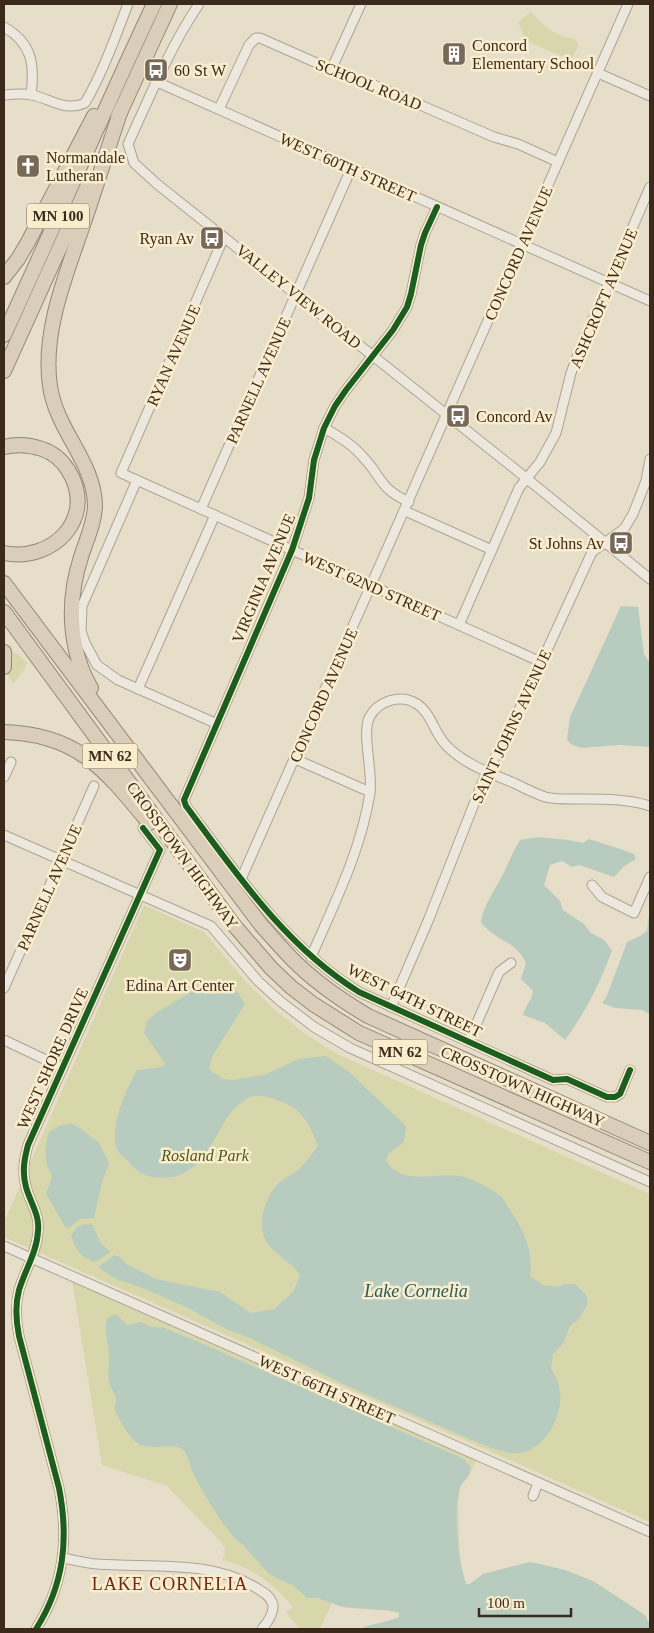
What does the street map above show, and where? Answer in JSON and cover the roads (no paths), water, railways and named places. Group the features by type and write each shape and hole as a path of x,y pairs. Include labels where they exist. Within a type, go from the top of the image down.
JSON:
{"highway":[{"name":"MN 100","path":"4,335 37,265 110,96 154,4"},
{"name":"MN 100","path":"4,371 170,4"},
{"path":"4,277 28,242 96,112 110,96"},
{"path":"106,718 80,666 72,624 74,584 94,511 94,495 87,468 63,426 55,406 50,386 48,354 58,302 69,265 121,110"},
{"path":"4,447 32,446 46,450 57,457 71,474 78,502 70,528 55,543 45,549 30,553 4,553"},
{"name":"CROSSTOWN HIGHWAY","path":"4,583 261,926 293,960 321,985 368,1016 650,1143"},
{"name":"CROSSTOWN HIGHWAY","path":"4,612 252,947 271,968 313,1004 336,1019 385,1045 650,1164"},
{"path":"4,652 4,667"},
{"path":"4,732 25,732 51,738 72,747 90,759 112,779 216,900"}],"street":[{"path":"4,95 31,95 59,105 78,106 85,103 94,89 128,4"},
{"name":"VALLEY VIEW ROAD","path":"199,4 185,24 128,144 132,158 139,168 527,478 650,579"},
{"path":"331,70 361,4"},
{"name":"CONCORD AVENUE","path":"241,879 628,4"},
{"path":"4,27 20,39 27,48 34,70 31,95"},
{"name":"SCHOOL ROAD","path":"219,109 249,45 256,38 266,39 352,79 374,85 494,137 518,144 558,162"},
{"path":"598,73 650,96"},
{"name":"WEST 60TH STREET","path":"157,82 650,301"},
{"name":"PARNELL AVENUE","path":"202,509 351,169"},
{"name":"ASHCROFT AVENUE","path":"459,625 519,488 540,462 556,433 580,349 650,187"},
{"name":"VIRGINIA AVENUE","path":"184,800 292,550 309,498 314,460 324,428 335,406 393,330 407,307 412,294 421,245 437,207"},
{"name":"RYAN AVENUE","path":"121,473 224,237"},
{"path":"324,428 353,446 364,457 390,492 409,502"},
{"name":"SAINT JOHNS AVENUE","path":"390,1007 428,922 472,806 487,772 511,727 592,552 624,529 633,514 646,482 650,459"},
{"name":"WEST 62ND STREET","path":"121,473 541,662"},
{"path":"137,480 86,594 80,619 81,631 90,654 97,665 118,680 216,723"},
{"path":"405,511 492,550"},
{"path":"138,689 215,515"},
{"path":"310,957 356,850 364,825 370,792 371,771 367,727 375,710 391,700 410,700 419,705 426,712 436,731 451,750 461,758 487,772 546,797 557,799 620,800 650,806"},
{"path":"295,759 370,792"},
{"path":"4,777 11,762"},
{"name":"PARNELL AVENUE","path":"4,988 94,786"},
{"name":"WEST 64TH STREET","path":"184,800 186,806 241,879 297,944 336,978 358,992 553,1080 567,1079 607,1097 615,1097 620,1094 630,1070"},
{"name":"WEST SHORE DRIVE","path":"36,1629 53,1597 60,1576 63,1558 64,1518 59,1488 16,1321 19,1291 36,1248 39,1229 35,1210 26,1187 23,1166 28,1145 160,850 143,828"},
{"path":"4,834 210,926 258,981 296,1014 332,1038 370,1058 650,1182"},
{"path":"592,885 602,897 634,913 650,877"},
{"path":"469,1041 500,972 511,963"},
{"path":"4,1040 63,1068"},
{"name":"WEST 66TH STREET","path":"4,1246 650,1532"},
{"path":"533,1496 538,1483"},
{"path":"63,1558 94,1564 161,1566 225,1574 256,1587 269,1596 273,1607 270,1617 262,1629"}],"water":[{"path":"621,606 638,607 644,654 650,663 650,747 619,745 582,748 572,745 567,740 570,717"},
{"path":"539,837 583,843 589,839 634,854 636,859 623,867 614,877 579,865 572,867 562,861 550,865 544,885 560,901 563,910 584,924 591,933 604,940 612,950 592,997 565,1040 545,1023 523,1015 533,991 521,979 526,963 516,949 487,929 481,922 487,902 520,840"},
{"path":"650,908 650,1014 642,1010 615,1008 602,1003 606,998 627,942 647,931"},
{"name":"Lake Cornelia","path":"216,986 231,987 245,1004 213,1055 209,1069 223,1079 233,1080 264,1075 299,1059 326,1056 350,1073 406,1126 404,1142 388,1154 386,1160 392,1168 409,1176 460,1176 489,1188 506,1203 525,1236 531,1268 530,1276 543,1285 558,1287 565,1284 575,1284 586,1294 588,1303 579,1319 570,1326 563,1344 553,1354 551,1369 557,1380 560,1393 560,1406 556,1419 542,1441 532,1449 520,1453 510,1453 479,1443 345,1385 250,1338 228,1330 188,1308 140,1287 116,1279 98,1267 114,1255 120,1257 126,1264 156,1279 220,1292 251,1313 274,1309 293,1292 300,1276 268,1244 262,1230 265,1206 276,1186 301,1168 318,1146 304,1117 292,1107 266,1097 255,1096 248,1098 230,1114 203,1157 193,1167 173,1177 161,1178 141,1173 121,1154 115,1142 118,1114 137,1070 162,1067 165,1063 144,1033 147,1021 156,1013 196,989"},
{"path":"72,1124 99,1143 109,1163 102,1182 94,1218 80,1219 69,1228 66,1228 46,1194 52,1177 47,1166 46,1144 49,1132 61,1125"},
{"path":"85,1224 93,1225 100,1242 110,1252 95,1262 86,1258 80,1252 71,1236 77,1227"},
{"name":"Lake Cornelia","path":"116,1314 127,1325 141,1322 149,1326 164,1328 194,1340 464,1459 471,1468 460,1487 457,1522 459,1550 466,1584 470,1584 483,1574 530,1562 565,1570 593,1581 645,1615 650,1629 360,1629 399,1617 399,1613 388,1610 342,1607 318,1598 307,1598 294,1586 270,1575 230,1532 201,1488 183,1450 174,1446 148,1447 141,1445 133,1440 127,1432 115,1410 116,1397 109,1378 106,1323 107,1318"}],"place":[{"name":"Concord Elementary School","path":"454,54"},
{"name":"60 St W","path":"156,70"},
{"name":"Normandale Lutheran","path":"28,166"},
{"name":"Ryan Av","path":"212,238"},
{"name":"Concord Av","path":"458,416"},
{"name":"St Johns Av","path":"621,543"},
{"name":"Edina Art Center","path":"180,960"}],"district":[{"name":"LAKE CORNELIA","path":"170,1584"}],"park label":[{"name":"Rosland Park","path":"205,1155"}]}
